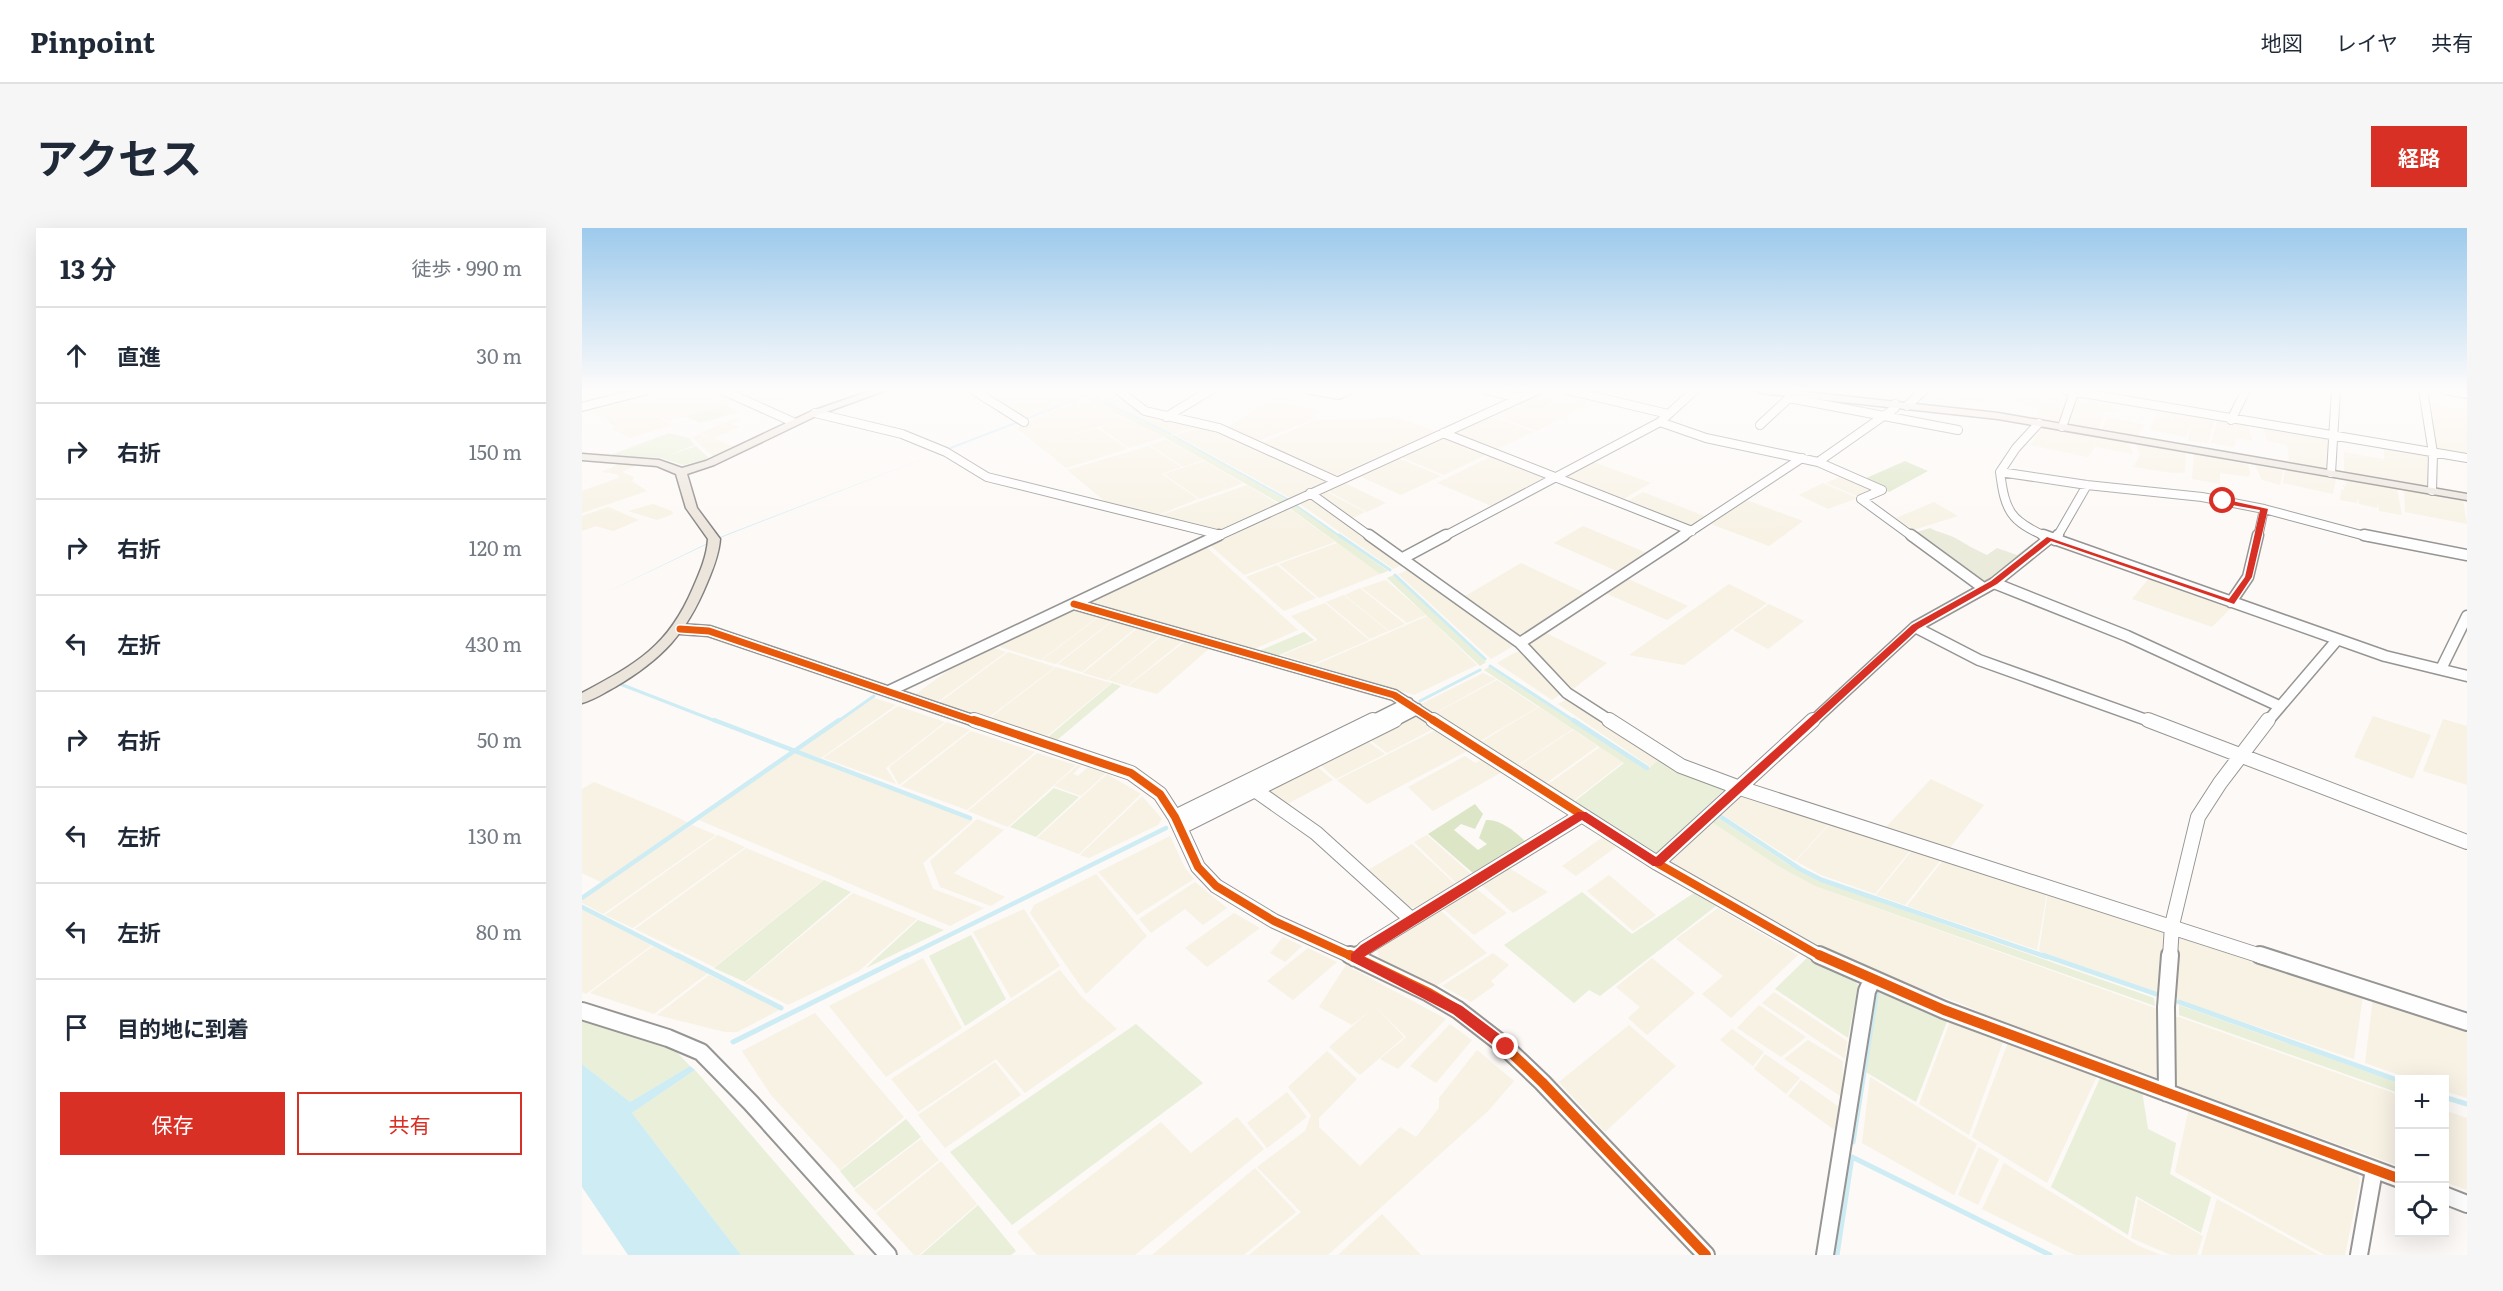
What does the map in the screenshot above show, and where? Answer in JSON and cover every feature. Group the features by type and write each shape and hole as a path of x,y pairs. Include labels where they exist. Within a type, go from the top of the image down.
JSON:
{"main road":[{"path":"585,459 659,463 681,472 710,463 761,438"},
{"path":"2126,438 2432,490 2467,498"},
{"path":"582,699 641,666 662,650 680,629 695,600 714,543 688,499 681,472"}],"street":[{"path":"912,438 946,452 987,477 1221,535"},
{"path":"1241,438 1336,481"},
{"path":"889,691 1432,438"},
{"path":"1455,438 1692,531"},
{"path":"1403,558 1630,438"},
{"path":"1706,438 1818,462 1882,490 1862,499 1982,587"},
{"path":"1818,462 1852,438"},
{"path":"2025,438 2000,472 2004,507 2021,525 2052,539 2337,640 2385,656 2467,676"},
{"path":"2331,473 2335,438"},
{"path":"2341,438 2467,458"},
{"path":"2431,438 2433,453 2432,490"},
{"path":"1520,643 1802,458"},
{"path":"2000,472 2087,485 2182,494 2264,509 2390,542 2467,555"},
{"path":"1657,863 1915,627 1982,587 1994,583 2052,539 2087,485"},
{"path":"1310,493 1520,643 1567,693 1681,766 1740,788 2172,925 2467,1022"},
{"path":"2231,602 2248,577 2264,509"},
{"path":"1994,583 2127,636 2279,706"},
{"path":"1074,604 1384,691 1413,706 1657,863 1809,951 1872,980 2395,1177"},
{"path":"2441,669 2467,616"},
{"path":"1915,627 1979,660 2244,755 2320,788 2467,842"},
{"path":"680,629 709,631 1131,773 1160,793 1178,822 1197,863 1213,884 1276,921 1458,1010 1506,1047 1591,1131 1706,1255"},
{"path":"2167,1093 2166,1006 2172,925 2198,817 2220,783 2244,755 2279,706 2337,640"},
{"path":"1178,822 1255,790 1413,706"},
{"path":"1178,822 1413,706"},
{"path":"1255,790 1316,833 1411,919"},
{"path":"1355,958 1365,948 1411,919 1582,815"},
{"path":"1825,1255 1867,991 1872,980"},
{"path":"582,1011 669,1038 701,1052 751,1103 888,1255"},
{"path":"2358,1255 2374,1170"},
{"path":"2449,1197 2467,1204"}],"shaded area":[{"path":"693,438 713,439 711,438 734,447 714,457"},
{"path":"1029,438 1060,438 1053,440 1061,438 1112,438 1128,449 1066,468"},
{"path":"1114,438 1161,438 1129,448"},
{"path":"1181,438 1235,438 1328,480 1290,498"},
{"path":"1250,438 1266,438 1258,441"},
{"path":"1274,438 1420,438 1333,477 1259,444"},
{"path":"1438,438 1448,438 1488,454 1444,475 1398,456"},
{"path":"1460,438 1521,438 1493,451"},
{"path":"2036,438 2100,438 2128,443 2133,454 2095,447 2088,457 2030,445"},
{"path":"2188,438 2209,438 2208,443 2188,441"},
{"path":"2212,438 2252,438 2253,441 2236,438 2234,447 2211,443"},
{"path":"2266,438 2334,439 2326,469 2289,463 2287,445 2267,441"},
{"path":"2435,438 2467,438 2467,456 2438,451"},
{"path":"1166,439 1203,460 1183,467 1150,445"},
{"path":"2136,444 2186,453 2185,473 2133,467 2140,455"},
{"path":"1149,446 1181,467 1162,474 1198,499 1158,515 1106,502 1067,470"},
{"path":"2384,446 2430,455 2429,486 2344,472 2344,452 2384,459"},
{"path":"2194,454 2247,464 2250,471 2249,477 2220,473 2220,484 2192,479"},
{"path":"1494,455 1546,479 1494,507 1437,483"},
{"path":"1396,457 1441,476 1401,495 1357,475"},
{"path":"1204,461 1243,483 1225,490 1223,488 1224,490 1200,499 1164,474"},
{"path":"1591,461 1651,483 1620,501 1562,479"},
{"path":"624,462 640,464 622,472 634,477 632,481 647,491 582,513 582,491 618,478 616,474 601,472"},
{"path":"2255,465 2283,470 2280,485 2262,480"},
{"path":"2285,470 2336,479 2333,494 2283,483"},
{"path":"1843,475 1878,490 1859,497 1826,483"},
{"path":"2346,480 2397,489 2402,515 2379,511 2378,502 2377,508 2359,504 2358,498 2357,503 2340,500 2341,489 2345,490 2342,485 2346,486"},
{"path":"1341,481 1386,503 1367,512 1324,489"},
{"path":"1823,483 1858,498 1828,509 1799,495"},
{"path":"1247,485 1278,504 1221,530 1161,515"},
{"path":"1323,490 1365,512 1351,519 1316,493"},
{"path":"2404,490 2463,500 2467,524 2405,512"},
{"path":"1643,492 1707,517 1691,528 1624,503"},
{"path":"1309,497 1404,564 1393,569 1297,502"},
{"path":"1746,500 1803,521 1769,546 1711,524"},
{"path":"1934,502 1958,516 1913,530 1896,518"},
{"path":"653,504 672,511 673,514 657,520 628,511"},
{"path":"608,507 639,520 613,531 596,526 582,531 582,516"},
{"path":"1287,507 1335,542 1244,575 1211,546 1211,543 1256,522 1262,524 1259,520 1272,514 1279,516 1276,513"},
{"path":"1583,526 1649,554 1621,573 1554,543"},
{"path":"1337,543 1380,574 1319,598 1279,564"},
{"path":"1204,545 1298,630 1252,650 1085,604"},
{"path":"1521,563 1587,594 1521,638 1462,598"},
{"path":"1277,565 1316,598 1284,611 1246,577"},
{"path":"1410,569 1515,645 1491,659 1398,574"},
{"path":"2150,577 2233,606 2212,627 2132,599"},
{"path":"1626,578 1688,606 1667,620 1605,593"},
{"path":"1385,580 1426,615 1407,623 1362,588"},
{"path":"1729,584 1767,603 1684,665 1629,655"},
{"path":"1360,588 1405,624 1389,631 1345,595"},
{"path":"1344,595 1388,631 1370,639 1326,602"},
{"path":"1325,603 1369,640 1313,664 1282,655 1318,640 1291,616"},
{"path":"1769,604 1804,621 1768,649 1733,630"},
{"path":"1072,608 1099,616 1041,660 994,645"},
{"path":"1100,616 1113,620 1056,664 1042,660"},
{"path":"1427,616 1477,665 1414,695 1315,665"},
{"path":"1114,620 1138,626 1082,672 1058,664"},
{"path":"1139,627 1163,633 1107,680 1083,673"},
{"path":"1544,632 1607,663 1573,689 1527,645"},
{"path":"1165,633 1185,639 1127,686 1108,680"},
{"path":"1187,640 1211,647 1157,694 1128,686"},
{"path":"991,647 1006,652 939,701 916,694 964,659"},
{"path":"1008,652 1055,667 988,718 940,702"},
{"path":"1516,652 1522,652 1561,694 1552,700 1497,663"},
{"path":"1056,667 1111,683 1047,736 990,718"},
{"path":"1483,673 1496,679 1435,713 1421,704"},
{"path":"1497,680 1538,707 1480,741 1436,713"},
{"path":"874,698 896,705 821,758 798,750"},
{"path":"1569,698 1661,758 1651,767 1558,704"},
{"path":"898,706 945,722 886,768 896,784 823,758"},
{"path":"1539,707 1573,729 1518,765 1481,742"},
{"path":"1415,714 1435,728 1387,753 1368,738"},
{"path":"2373,716 2431,735 2413,779 2354,757"},
{"path":"2443,719 2467,726 2467,785 2423,771"},
{"path":"947,722 970,730 899,785 889,767"},
{"path":"1436,730 1469,750 1367,804 1337,780"},
{"path":"1573,730 1598,746 1546,783 1518,766"},
{"path":"971,731 1035,752 967,810 901,786"},
{"path":"1366,740 1385,754 1336,779 1319,764"},
{"path":"1600,747 1623,762 1573,801 1547,785"},
{"path":"794,752 973,820 923,863 933,889 984,908 950,926 699,820"},
{"path":"1037,753 1076,765 1008,827 968,811"},
{"path":"1465,756 1475,763 1483,759 1502,772 1433,811 1408,787"},
{"path":"1078,765 1081,766 1073,774 1078,776 1088,767 1106,773 1081,796 1054,786"},
{"path":"1316,766 1333,780 1287,804 1268,791"},
{"path":"1107,774 1141,794 1079,854 1037,838"},
{"path":"1931,779 1984,805 1949,849 1885,828"},
{"path":"594,782 689,823 603,883 582,873 582,789"},
{"path":"1744,794 1830,823 1795,861 1720,813"},
{"path":"1142,796 1162,819 1158,825 1089,858 1080,855"},
{"path":"977,819 1004,830 954,873 1005,897 991,906 940,887 930,861"},
{"path":"1710,821 1778,866 1815,886 2155,1008 2160,1013 2158,1078 2005,1024 1962,1004 1870,971 1812,944 1666,860"},
{"path":"1831,823 1912,848 1875,894 1821,875 1796,861"},
{"path":"692,825 716,835 603,914 582,903 582,899"},
{"path":"718,835 745,847 633,928 605,915"},
{"path":"1427,835 1472,875 1456,883 1414,842"},
{"path":"1170,836 1185,868 1194,879 1137,915 1098,872"},
{"path":"1603,837 1616,847 1576,876 1562,866"},
{"path":"1412,844 1455,884 1417,908 1408,907 1368,870"},
{"path":"746,848 823,880 714,967 635,929"},
{"path":"1914,848 1942,858 1905,905 1876,895"},
{"path":"1944,859 2047,892 2037,950 1907,906"},
{"path":"1506,866 1548,892 1513,913 1478,882"},
{"path":"1096,874 1147,936 1086,994 1030,913 1034,905"},
{"path":"1609,875 1656,915 1633,931 1587,891"},
{"path":"1195,882 1227,908 1203,925 1185,909 1151,933 1139,919"},
{"path":"1474,887 1507,913 1474,935 1441,907"},
{"path":"2048,892 2163,929 2161,993 2039,951"},
{"path":"853,893 917,919 859,971 788,1005 745,983"},
{"path":"1718,908 1798,955 1731,1018 1702,994 1723,976 1676,939"},
{"path":"582,909 652,945 586,994 582,992"},
{"path":"1024,909 1060,966 1011,998 973,932"},
{"path":"1440,910 1487,953 1435,987 1380,959 1376,949"},
{"path":"1234,913 1260,928 1207,967 1185,948"},
{"path":"2176,933 2363,995 2354,1059 2178,1000 2175,997"},
{"path":"1283,937 1302,946 1285,962 1270,953"},
{"path":"653,946 708,973 654,1014 590,993"},
{"path":"1308,948 1337,962 1293,1000 1267,981"},
{"path":"1493,953 1509,965 1491,981 1495,985 1471,1002 1442,986"},
{"path":"923,958 962,1028 886,1077 829,1006"},
{"path":"1652,958 1695,993 1647,1035 1628,1018 1640,1007 1616,987"},
{"path":"1346,965 1446,1019 1398,1069 1380,1059 1406,1037 1375,1006 1404,1037 1360,1075 1329,1047 1372,1009 1352,1025 1319,1007"},
{"path":"1060,970 1081,996 1117,1029 1025,1093 996,1059 918,1112 891,1079"},
{"path":"709,975 781,1009 737,1032 725,1032 657,1015"},
{"path":"1774,992 1847,1041 1845,1059 1762,1003"},
{"path":"2373,998 2467,1030 2467,1098 2449,1092 2449,1075 2400,1075 2365,1063"},
{"path":"1759,1005 1806,1037 1781,1057 1737,1028"},
{"path":"815,1013 904,1117 840,1170 771,1095 742,1051"},
{"path":"2172,1017 2179,1017 2395,1094 2395,1165 2172,1084"},
{"path":"1951,1019 2004,1039 1969,1135 1919,1104"},
{"path":"1450,1024 1472,1040 1436,1083 1410,1066"},
{"path":"1629,1025 1676,1066 1605,1132 1559,1082"},
{"path":"1732,1029 1764,1052 1753,1066 1720,1040"},
{"path":"1808,1040 1843,1061 1842,1097 1784,1059"},
{"path":"2009,1040 2099,1072 2047,1183 1972,1137"},
{"path":"1477,1050 1514,1081 1488,1111 1328,1255 1249,1255 1301,1212 1257,1167 1305,1131 1311,1115 1288,1087 1327,1051 1357,1079 1319,1118 1319,1127 1360,1166 1400,1127 1416,1137 1439,1108 1439,1098"},
{"path":"1765,1054 1800,1078 1786,1094 1754,1069"},
{"path":"995,1062 1021,1095 945,1148 918,1115"},
{"path":"1870,1077 1977,1144 1954,1195 1862,1143"},
{"path":"1801,1080 1839,1107 1837,1132 1788,1096"},
{"path":"1287,1092 1307,1117 1267,1148 1247,1123"},
{"path":"2189,1108 2357,1171 2360,1181 2345,1255 2325,1255 2175,1172"},
{"path":"2449,1112 2467,1118 2467,1190 2449,1183"},
{"path":"1237,1117 1264,1149 1135,1255 1037,1255 1017,1232 1161,1122 1191,1153"},
{"path":"921,1139 939,1160 875,1211 854,1190"},
{"path":"1979,1147 1999,1159 1978,1205 1958,1195"},
{"path":"941,1161 977,1204 919,1255 914,1255 876,1213"},
{"path":"2004,1163 2139,1246 2161,1255 2075,1255 1982,1209"},
{"path":"1255,1168 1296,1212 1244,1255 1152,1255"},
{"path":"2138,1199 2203,1236 2197,1255 2171,1255 2131,1238"},
{"path":"2217,1199 2319,1255 2201,1255"},
{"path":"1382,1214 1421,1255 1338,1255"}],"green space":[{"path":"656,438 689,438 694,445 667,456 696,446 710,459 683,465 661,458 608,456"},
{"path":"1165,438 1176,438 1191,445 1288,501 1281,504"},
{"path":"1905,461 1928,471 1889,492 1864,479"},
{"path":"1293,504 1388,571 1380,574 1288,507"},
{"path":"1930,528 1954,537 1987,555 1997,548 2017,555 2037,540 2042,542 1985,582 1917,532"},
{"path":"1394,575 1486,662 1480,666 1387,578"},
{"path":"1304,632 1314,640 1277,656 1259,651"},
{"path":"1489,667 1647,770 1661,758 1675,771 1725,789 1657,853 1654,853 1574,802 1624,763 1484,670"},
{"path":"1112,683 1121,686 1056,741 1047,738"},
{"path":"1054,788 1079,797 1036,837 1010,827"},
{"path":"1475,804 1483,814 1475,829 1461,824 1454,830 1478,850 1487,844 1479,838 1486,820 1503,824 1527,843 1474,874 1428,834"},
{"path":"1715,816 1788,864 1820,881 2154,998 2155,1006 1815,886 1778,866 1710,821"},
{"path":"824,880 851,892 745,982 714,968"},
{"path":"1582,892 1632,934 1694,893 1716,906 1600,996 1589,990 1574,1003 1504,945"},
{"path":"918,920 944,930 866,968"},
{"path":"971,935 1006,999 965,1026 929,956"},
{"path":"1808,957 1852,978 1858,985 1848,1038 1775,989"},
{"path":"1879,990 1948,1019 1916,1102 1866,1072"},
{"path":"2179,1005 2395,1082 2395,1092 2179,1015"},
{"path":"582,1014 665,1040 690,1066 630,1102 582,1064"},
{"path":"1136,1024 1203,1083 1012,1225 950,1152"},
{"path":"695,1070 855,1255 741,1255 632,1113"},
{"path":"2101,1076 2142,1091 2148,1129 2176,1143 2170,1174 2211,1197 2201,1233 2136,1196 2128,1235 2051,1187"},
{"path":"906,1119 921,1137 854,1188 840,1171"},
{"path":"978,1205 1016,1251 1011,1255 921,1255"}],"water":[{"path":"938,453 720,538 605,593 720,537"},
{"path":"582,1064 630,1102 690,1066 695,1070 632,1113 741,1255 628,1255 582,1187"}],"waterway":[{"path":"948,449 977,438"},
{"path":"1177,438 1289,500"},
{"path":"1294,504 1341,537"},
{"path":"1339,535 1390,570"},
{"path":"1395,575 1485,659"},
{"path":"1490,666 1576,722"},
{"path":"1420,701 1480,670"},
{"path":"620,684 718,722"},
{"path":"837,722 874,696"},
{"path":"714,720 795,751"},
{"path":"795,751 839,720"},
{"path":"1573,720 1647,768"},
{"path":"582,898 795,751"},
{"path":"795,751 970,818"},
{"path":"1718,815 1800,869 1822,880 2047,957"},
{"path":"905,957 1166,828"},
{"path":"582,907 680,957"},
{"path":"677,955 781,1008"},
{"path":"733,1042 908,955"},
{"path":"2043,955 2156,994"},
{"path":"1853,1142 1877,990"},
{"path":"2179,1002 2395,1079"},
{"path":"2449,1099 2467,1104"},
{"path":"1837,1255 1852,1157 2050,1255"}],"cycle path":[{"path":"1074,604 1394,695 1657,863 1820,956 1944,1010 2395,1177"},
{"path":"680,629 709,631 1131,773 1160,794 1175,817 1198,867 1216,886 1274,921 1399,977 1458,1010 1481,1026 1523,1062 1706,1255"}],"route":[{"path":"1506,1047 1458,1010 1429,993 1355,958 1365,948 1411,919 1582,815 1657,863 1915,627 1982,587 1994,583 2050,538 2231,602 2248,577 2264,509 2223,501"}]}
